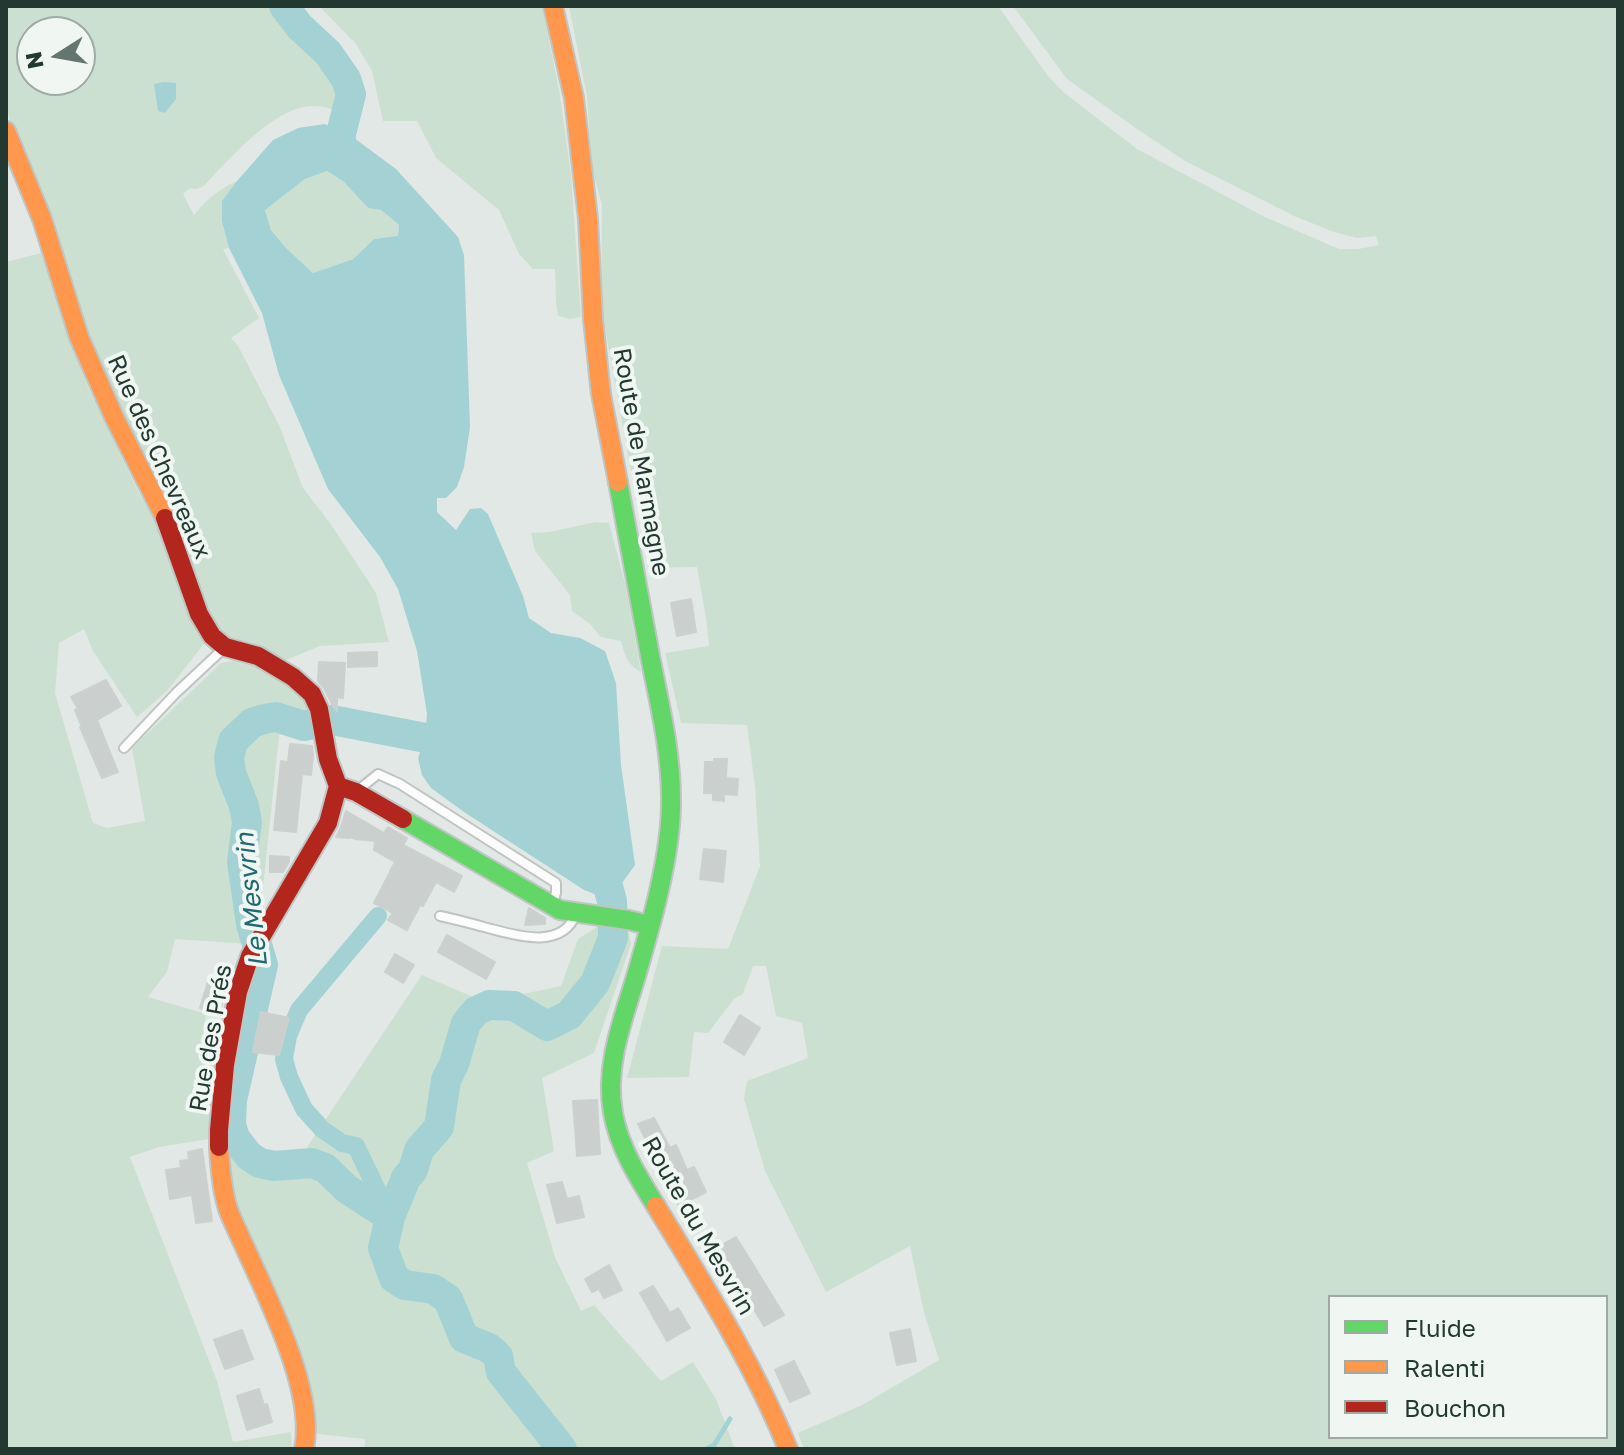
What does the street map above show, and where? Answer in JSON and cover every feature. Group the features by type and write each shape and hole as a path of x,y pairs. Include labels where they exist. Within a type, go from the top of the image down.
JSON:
{"street":[{"name":"Route de Marmagne","path":"553,6 574,98 588,219 593,319 601,394 668,749 671,806 663,871 649,925"},
{"name":"Rue des Chevreaux","path":"6,131 42,219 79,337 114,417 165,519 199,614 212,636 225,647"},
{"path":"225,647 258,656 293,677 312,694 319,709 328,759 347,789 551,906 576,914 649,925"},
{"name":"Rue des Prés","path":"304,1449 307,1435 301,1385 273,1311 228,1209 220,1171 219,1130 225,1065 238,992 250,956 347,789"},
{"name":"Route du Mesvrin","path":"649,925 616,1043 611,1074 616,1128 627,1159 715,1301 752,1368 788,1449"}],"lane":[{"path":"124,748 225,647"},
{"path":"347,789 378,774 400,784 556,883 551,906"},
{"path":"440,916 509,935 540,938 559,933 572,925 576,914"}],"green space":[{"path":"6,6 279,6 333,72 356,86 360,105 355,114 349,116 313,106 298,108 253,137 203,187 190,188 183,194 194,215 214,195 237,181 222,202 222,222 229,248 223,249 259,318 231,338 279,425 303,488 376,593 389,642 320,646 284,661 226,641 217,631 87,339 6,105"},
{"path":"319,6 542,6 559,89 571,174 581,317 570,319 558,316 555,269 533,269 519,254 499,210 436,158 417,121 383,121 372,71 356,44"},
{"path":"569,6 998,6 1062,91 1137,149 1265,217 1339,249 1358,249 1379,245 1376,236 1357,238 1294,216 1185,161 1137,129 1067,79 1013,6 1618,6 1618,1449 804,1449 798,1433 862,1405 939,1360 924,1312 910,1246 826,1292 765,1171 744,1099 747,1081 808,1058 802,1023 776,1016 766,966 753,966 743,994 734,999 708,1033 694,1032 689,1077 627,1078 662,946 728,949 760,866 747,725 681,723 665,653 709,646 706,618 697,567 650,568 651,547 641,517 628,455 601,306 602,205 592,169 587,97"},
{"path":"327,171 344,182 368,208 381,210 399,225 398,237 374,239 353,259 313,273 271,230 265,209 305,179"},
{"path":"41,253 88,387 137,489 161,529 207,640 167,691 137,717 93,651 84,629 59,643 55,693 93,823 107,828 145,821 132,748 221,663 236,660 284,676 312,709 317,721 280,728 259,925 249,944 175,939 167,972 148,997 206,1014 203,1034 222,1038 209,1139 159,1147 130,1157 217,1381 233,1442 291,1432 292,1449 6,1449 6,262"},
{"path":"596,522 609,523 626,587 641,672 627,659 621,641 601,637 572,611 570,595 535,551 531,533"},
{"path":"600,925 629,933 631,944 594,1053 542,1078 554,1151 527,1163 555,1257 581,1311 594,1305 661,1381 693,1362 716,1399 735,1449 365,1449 365,1439 317,1434 235,1202 229,1169 229,1128 258,1161 304,1152 422,975 485,1002 561,986 578,939"}],"water":[{"path":"176,83 176,99 165,113 158,111 154,84"},
{"path":"325,124 354,138 396,169 458,237 464,255 470,427 464,467 457,487 446,498 437,498 437,512 456,530 470,509 481,508 488,514 523,596 529,618 551,633 580,638 605,651 616,683 621,765 635,865 612,901 584,890 464,812 431,788 422,775 418,758 425,737 427,714 417,651 398,589 380,557 328,489 279,375 262,313 229,248 222,222 222,201 237,181 273,140 298,128","holes":["327,171 344,182 368,208 381,210 399,225 398,236 374,239 353,259 313,273 271,230 265,210 305,179"]}],"building":[{"path":"691,599 696,632 677,636 671,603"},
{"path":"377,652 377,666 348,667 348,653"},
{"path":"319,662 345,663 343,698 337,697 337,711 318,681"},
{"path":"106,680 121,706 97,720 118,772 102,778 71,697"},
{"path":"290,744 312,746 313,755 311,775 302,774 296,832 274,830 281,761 288,762"},
{"path":"714,759 727,759 726,778 738,779 737,795 724,794 724,801 713,800 713,793 704,793 705,762 714,762"},
{"path":"346,811 384,833 388,827 407,838 403,845 462,876 454,892 436,882 407,930 388,920 393,913 374,903 395,862 374,850 375,841 336,837"},
{"path":"704,849 726,851 723,882 700,879"},
{"path":"270,856 289,857 283,872 270,872"},
{"path":"529,908 545,918 545,924 525,925"},
{"path":"447,935 495,962 486,979 438,952"},
{"path":"395,954 414,965 403,983 385,972"},
{"path":"208,982 225,988 220,1014 200,1008"},
{"path":"261,1012 289,1018 279,1055 253,1052"},
{"path":"740,1015 760,1028 744,1055 724,1042"},
{"path":"597,1100 600,1154 577,1156 573,1101"},
{"path":"654,1118 670,1148 676,1145 687,1170 694,1167 706,1192 679,1206 638,1124"},
{"path":"202,1149 212,1221 196,1223 192,1195 170,1199 166,1170 181,1168 180,1161 189,1160 188,1152"},
{"path":"562,1182 567,1199 579,1196 584,1217 557,1223 547,1185"},
{"path":"736,1237 784,1315 764,1326 733,1275 727,1278 718,1263 727,1258 720,1246"},
{"path":"609,1265 622,1290 604,1298 599,1289 592,1292 585,1279"},
{"path":"653,1286 670,1313 678,1308 690,1328 667,1341 640,1293"},
{"path":"910,1329 916,1361 897,1365 890,1333"},
{"path":"242,1330 253,1359 225,1369 214,1340"},
{"path":"794,1361 810,1393 790,1402 775,1370"},
{"path":"259,1389 272,1422 247,1430 237,1396"}],"waterway":[{"name":"Le Mesvrin","path":"284,6 299,26 328,53 346,79 351,94 340,138 346,155 356,165"},
{"name":"Le Mesvrin","path":"390,1217 347,1189 325,1168 312,1163 274,1166 260,1163 249,1156 235,1138 231,1124 232,1100 263,965 251,924 242,862 247,822 229,758 233,741 252,723 276,717 304,726 332,720 436,740"},
{"name":"Le Mesvrin","path":"562,1449 501,1372 498,1356 489,1348 464,1338 448,1299 433,1289 405,1285 394,1278 383,1248 390,1217 406,1178 413,1170 419,1150 439,1127 446,1080 466,1023 476,1011 489,1005 514,1006 547,1026 569,1015 595,983 613,938 612,901 601,861"},
{"path":"378,916 299,1010 288,1036 284,1059 304,1109 322,1129 342,1143 356,1146 390,1217"},
{"path":"706,1449 714,1445 730,1419"}],"traffic: fast":[{"path":"618,482 664,729 671,799 664,867 616,1047 611,1096 624,1150 656,1206"},
{"path":"403,819 560,910 649,925"}],"traffic: slow":[{"path":"553,6 574,98 588,219 593,319 601,394 618,482"},
{"path":"6,131 42,219 79,337 114,417 165,518"},
{"path":"219,1147 228,1209 276,1317 296,1373 306,1426 304,1449"},
{"path":"656,1206 744,1355 788,1449"}],"traffic: jam":[{"path":"165,518 199,614 212,636 225,647 258,656 293,677 312,694 319,709 328,759 338,786 356,792 403,819"},
{"path":"219,1147 225,1065 238,992 250,956 328,823 338,786"}]}
